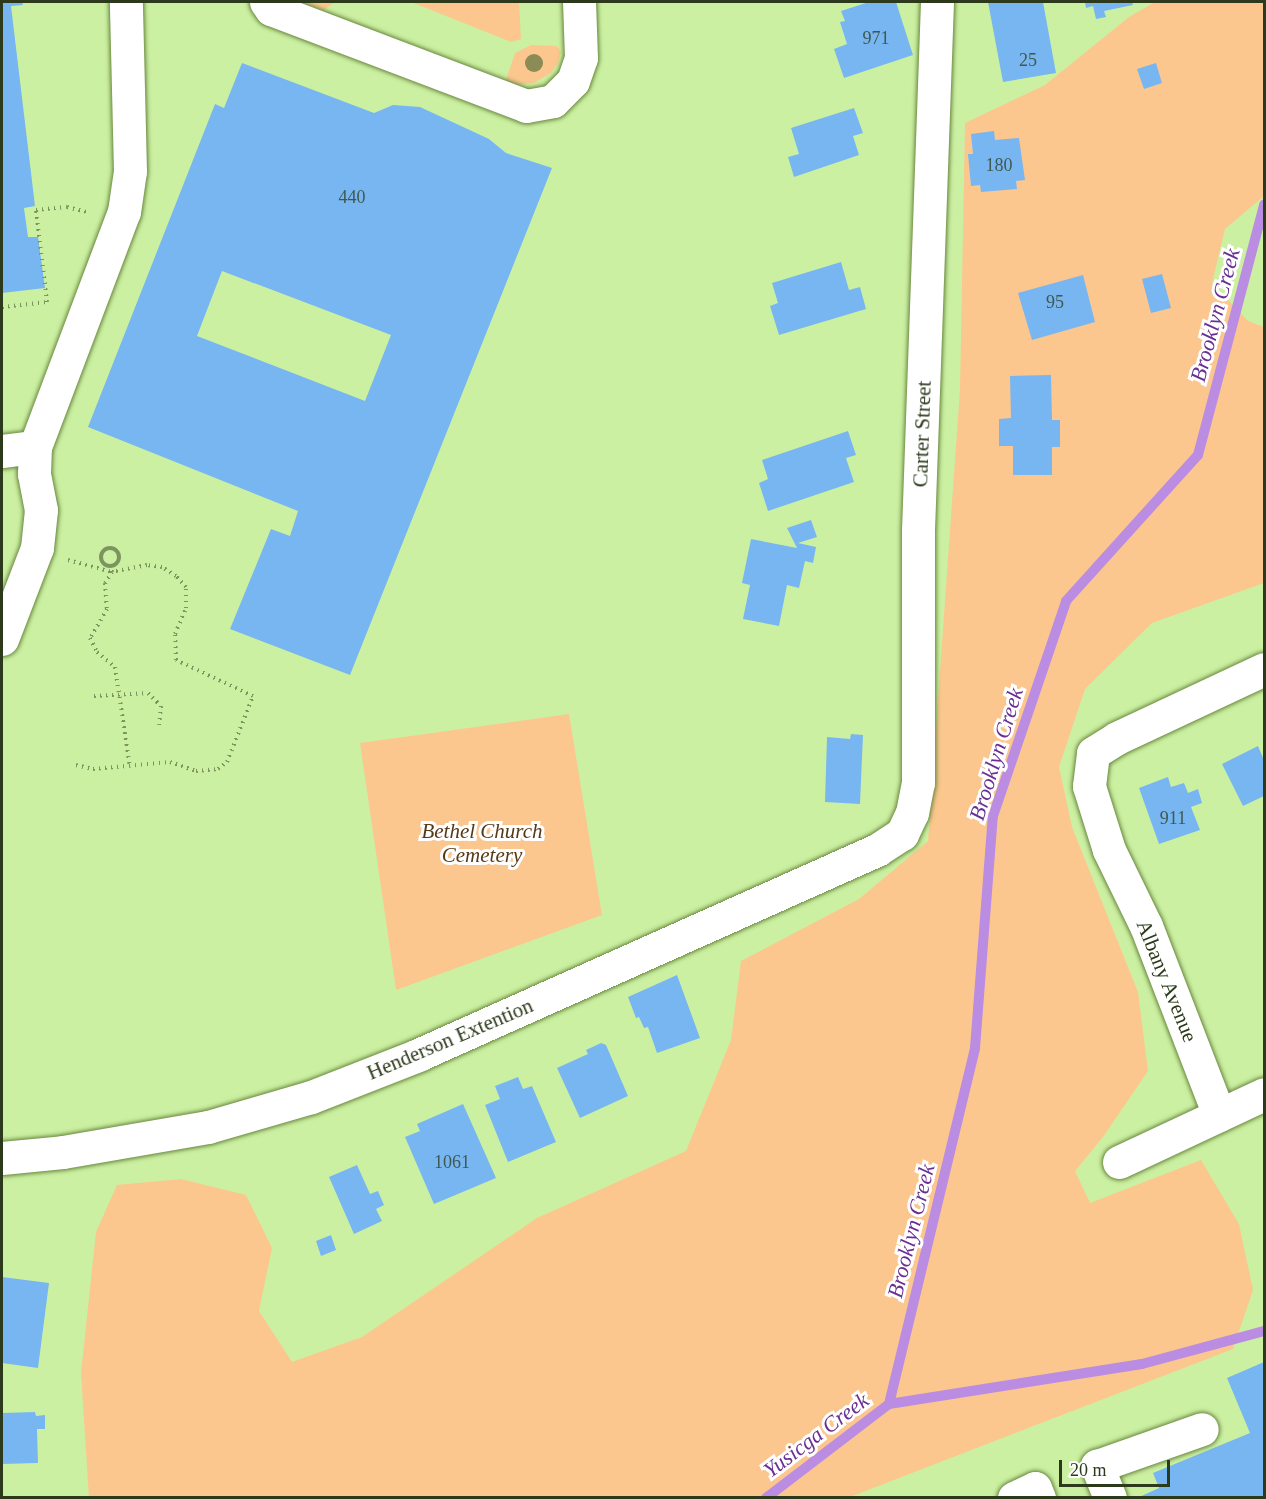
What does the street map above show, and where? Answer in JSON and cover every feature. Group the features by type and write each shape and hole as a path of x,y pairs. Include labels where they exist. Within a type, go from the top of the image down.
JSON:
{"street":[{"path":"2,639 37,548 41,510 34,474 34,447 124,212 130,171 126,2"},
{"path":"266,2 271,9 526,106 554,101 573,81 581,58 579,2"},
{"name":"Carter Street","path":"877,850 902,834 918,783 918,530 937,2"},
{"path":"2,451 34,447"},
{"name":"Albany Avenue","path":"1219,1115 1146,926 1109,850 1089,786 1093,753 1117,738 1264,669"},
{"name":"Henderson Extention","path":"2,1158 63,1152 208,1127 311,1097 418,1054 877,850"},
{"path":"1119,1162 1264,1094"},
{"path":"1110,1497 1097,1466 1202,1429"},
{"path":"1014,1497 1035,1488 1039,1497"}],"path":[{"path":"2,307 46,302 36,210 67,207 99,216"},
{"path":"111,566 101,560 108,549 118,556 111,566 112,572 105,583 107,609 90,638 97,652 115,667 130,767"},
{"path":"56,557 112,572 147,565 162,567 176,576 186,587 186,608 175,634 176,660 253,696 227,762 218,769 196,771 170,762 93,769 76,765"},
{"path":"94,696 148,693 158,699 159,725"}],"green space":[{"path":"300,2 335,2 324,10"},
{"path":"411,2 519,2 521,39 511,42"},
{"path":"1155,2 1264,2 1264,196 1225,229 1212,283 1248,321 1264,327 1264,583 1152,623 1085,689 1059,767 1072,827 1138,992 1148,1071 1103,1137 1075,1171 1090,1203 1201,1160 1239,1224 1253,1290 1233,1349 850,1497 89,1498 81,1373 96,1232 117,1185 181,1179 246,1195 272,1248 259,1311 292,1362 362,1337 537,1218 686,1151 731,1040 741,961 859,899 928,841 960,389 965,123 1045,85 1129,17"},
{"path":"531,45 557,46 561,52 558,63 551,73 534,83 511,85 506,80 515,53"},
{"name":"Bethel Church Cemetery","path":"569,714 602,915 396,990 360,743"}],"building":[{"path":"2,2 22,2 23,5 11,6 35,206 24,208 28,237 38,237 45,288 2,293"},
{"path":"869,2 896,2 913,55 844,78 834,49 847,44 840,22 845,21 841,11"},
{"path":"988,2 1043,2 1056,73 1003,82"},
{"path":"1085,2 1132,2 1133,5 1104,11 1106,17 1096,19 1093,6 1086,8"},
{"path":"242,63 374,113 393,105 420,107 489,139 506,153 552,168 350,675 230,629 271,529 290,536 298,511 88,427 215,104 224,108","holes":["222,271 391,335 365,401 197,336"]},
{"path":"1156,63 1162,83 1144,89 1137,69"},
{"path":"854,108 863,133 853,136 859,155 794,177 788,157 799,154 791,128"},
{"path":"994,131 995,140 1019,138 1025,180 1016,181 1017,189 981,192 980,185 971,186 968,154 973,154 971,134"},
{"path":"841,262 849,290 860,287 866,309 779,335 770,306 778,303 772,283"},
{"path":"1162,274 1171,308 1151,313 1142,279"},
{"path":"1083,275 1095,322 1032,340 1018,293"},
{"path":"1051,375 1052,420 1060,420 1060,447 1052,447 1052,475 1013,475 1013,446 999,446 999,419 1011,418 1010,376"},
{"path":"848,431 856,455 846,458 854,482 768,511 759,483 768,479 762,460"},
{"path":"811,520 817,537 798,543 816,547 813,563 805,561 799,588 787,585 779,626 743,619 750,585 742,583 751,539 797,548 787,528"},
{"path":"851,734 863,735 860,804 825,802 827,737 850,739"},
{"path":"1258,746 1264,760 1264,796 1243,806 1222,764"},
{"path":"1168,777 1171,787 1184,783 1188,793 1198,789 1202,803 1191,807 1200,830 1159,844 1139,788"},
{"path":"677,975 700,1038 657,1053 648,1027 644,1028 639,1017 636,1018 628,997"},
{"path":"601,1043 606,1045 628,1096 580,1118 557,1068 588,1054 586,1050"},
{"path":"518,1077 523,1089 532,1086 556,1142 508,1162 485,1105 500,1099 495,1086"},
{"path":"463,1104 496,1178 434,1204 405,1137 420,1131 417,1124"},
{"path":"357,1165 370,1194 378,1191 384,1205 376,1209 382,1221 354,1234 329,1177"},
{"path":"331,1235 336,1250 321,1256 316,1241"},
{"path":"2,1277 49,1283 38,1368 2,1363"},
{"path":"1264,1362 1264,1498 1137,1498 1159,1488 1153,1473 1250,1433 1227,1378"},
{"path":"35,1412 36,1416 45,1415 45,1429 37,1429 38,1463 2,1464 2,1413"}],"waterway":[{"name":"Brooklyn Creek","path":"889,1404 975,1048 993,816 1066,601 1198,455 1264,205"},
{"name":"Yusicga Creek","path":"766,1498 889,1404 1142,1364 1264,1331"}]}
